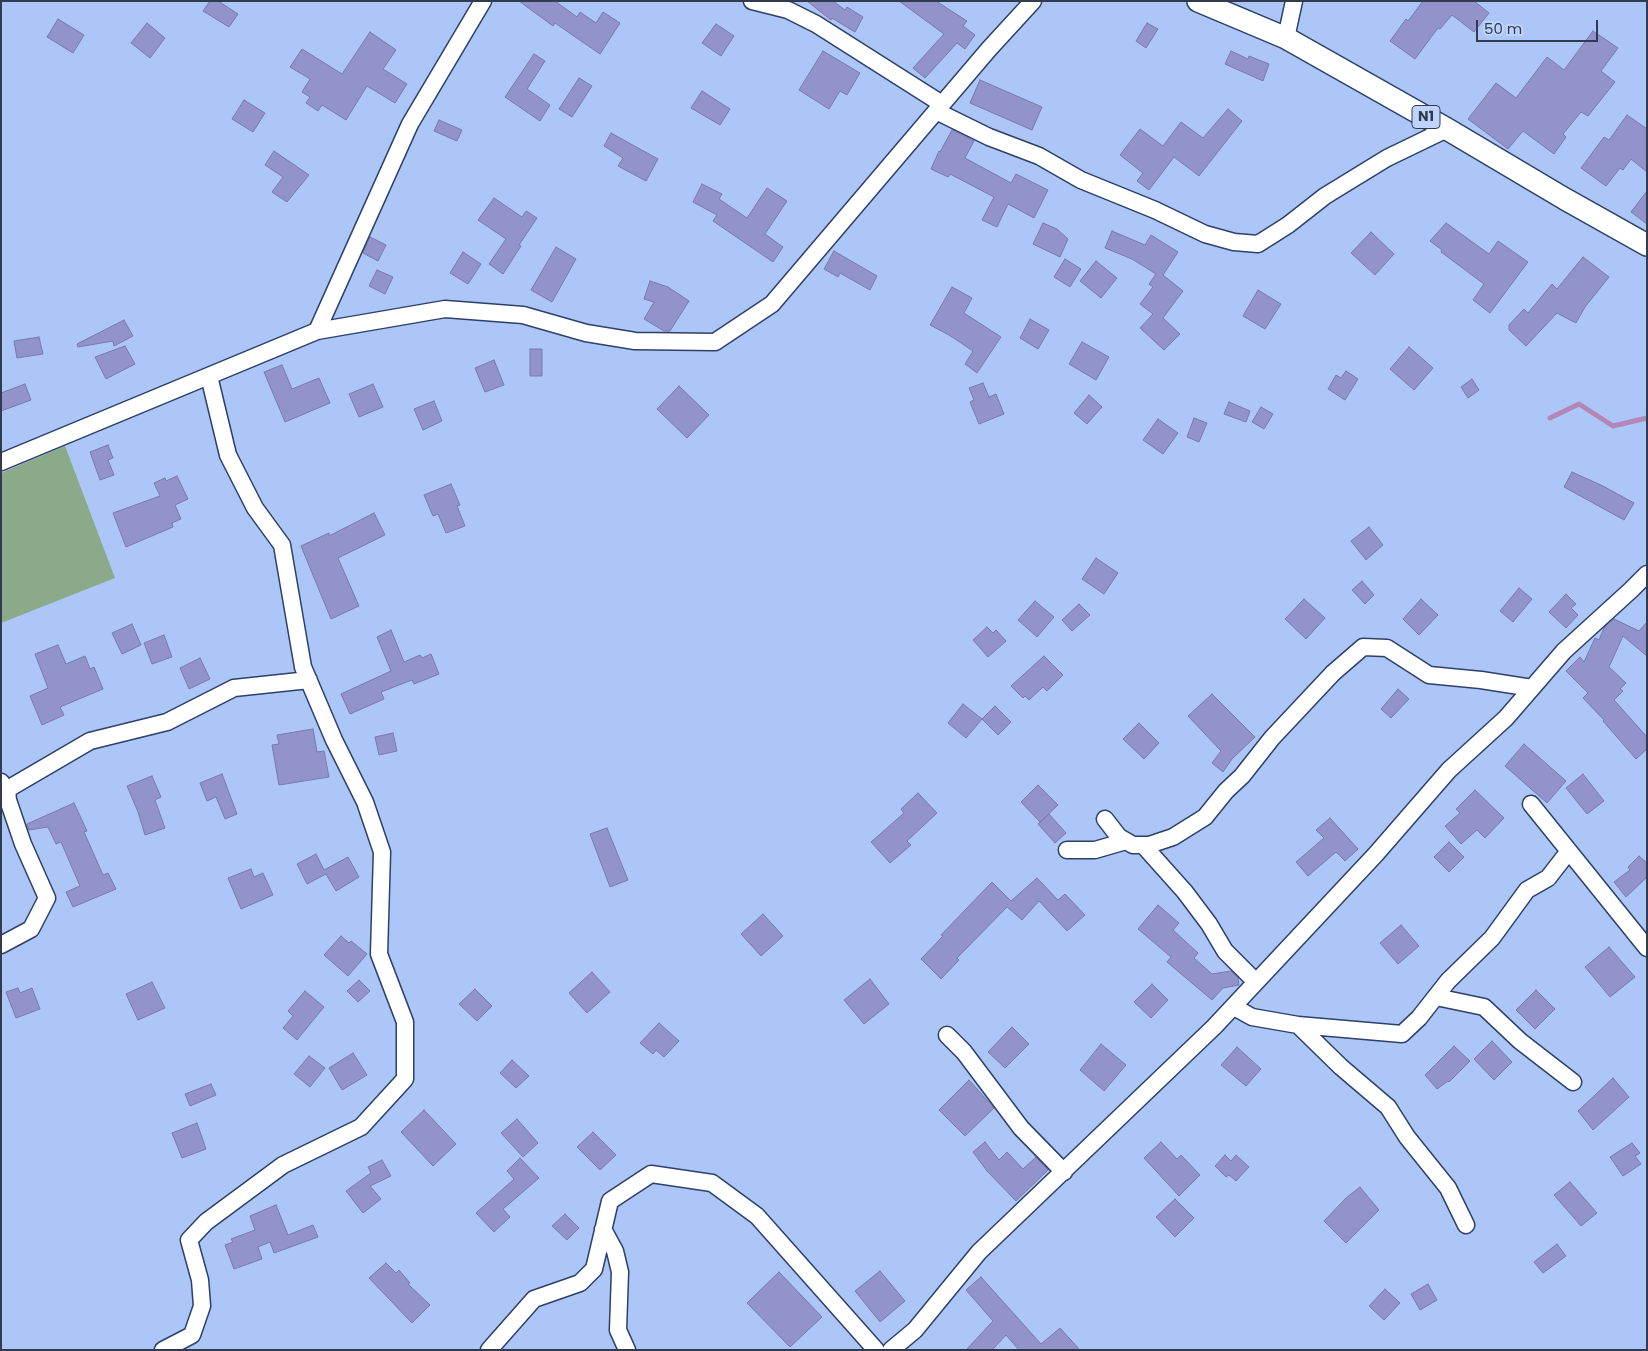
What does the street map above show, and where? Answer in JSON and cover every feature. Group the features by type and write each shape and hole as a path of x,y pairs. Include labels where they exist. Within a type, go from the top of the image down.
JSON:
{"main road":[{"name":"N1","path":"1198,1 1286,38 1448,128 1565,199 1647,245"}],"street":[{"path":"317,331 410,124 483,1"},
{"path":"752,1 788,10 816,24 939,107 989,137 1039,156 1081,180 1156,210 1205,234 1234,242 1258,244 1288,225 1325,196 1380,163 1448,128"},
{"path":"1,462 317,331 445,309 523,315 586,333 635,341 715,342 772,304 939,107 1033,1"},
{"path":"1286,38 1294,1"},
{"path":"163,1350 192,1335 202,1306 200,1280 189,1240 206,1222 283,1165 361,1127 405,1080 405,1022 379,954 382,852 366,802 334,740 303,667 282,545 255,508 228,455 209,376"},
{"path":"891,1350 915,1330 979,1252 1234,1007 1376,854 1449,770 1506,718 1564,651 1647,574"},
{"path":"1105,819 1119,837 1133,845 1150,846 1173,837 1205,817 1285,724 1333,673 1363,647 1387,648 1429,675 1481,680 1532,688"},
{"path":"1,945 32,929 47,898 23,844 3,788 90,741 167,722 234,688 309,680"},
{"path":"1531,804 1647,948"},
{"path":"1067,850 1095,850 1126,841"},
{"path":"1143,846 1185,892 1225,951 1256,982"},
{"path":"1234,1007 1252,1017 1298,1025 1402,1034 1418,1018 1448,981 1492,938 1527,890 1548,878 1568,851"},
{"path":"1436,997 1484,1007 1520,1041 1573,1082"},
{"path":"1298,1025 1341,1067 1388,1107 1407,1137 1448,1188 1466,1226"},
{"path":"947,1035 964,1052 1022,1128 1064,1172"},
{"path":"489,1350 534,1299 580,1283 594,1269 610,1201 651,1174 712,1183 757,1216 876,1350"},
{"path":"603,1229 615,1251 620,1272 618,1330 626,1350"}],"green space":[{"path":"65,446 115,578 1,623 1,473"}],"building":[{"path":"210,1 218,1 238,14 229,27 203,11"},
{"path":"519,1 555,1 577,17 580,12 596,23 603,12 620,23 600,54 555,23 553,26"},
{"path":"807,1 833,1 845,10 847,7 863,17 855,32 832,18 831,20"},
{"path":"899,1 936,1 967,21 963,26 975,35 965,49 957,43 925,78 913,68 944,34"},
{"path":"1423,1 1474,1 1489,13 1474,32 1452,15 1440,29 1438,28 1415,59 1390,41 1406,19 1408,21"},
{"path":"58,19 84,35 73,53 47,37"},
{"path":"147,23 165,38 150,58 131,43"},
{"path":"1147,23 1158,29 1146,48 1136,41"},
{"path":"716,24 734,36 721,56 702,43"},
{"path":"1593,31 1618,48 1601,71 1615,82 1588,116 1581,112 1563,134 1566,137 1554,154 1523,131 1508,149 1468,119 1496,83 1516,98 1547,57 1564,70"},
{"path":"370,32 396,50 383,69 407,84 395,103 367,86 346,120 322,105 318,111 306,103 310,97 302,92 310,79 290,67 302,49 342,74"},
{"path":"823,51 860,73 847,95 840,91 829,109 799,90"},
{"path":"1231,51 1248,59 1249,56 1269,64 1263,81 1225,64"},
{"path":"534,54 545,61 527,89 550,105 540,121 505,97"},
{"path":"579,78 592,86 572,117 559,109"},
{"path":"980,80 1042,107 1032,130 970,103"},
{"path":"702,91 730,109 720,125 691,108"},
{"path":"244,100 265,113 253,132 232,119"},
{"path":"1228,109 1242,121 1199,176 1174,157 1149,190 1137,181 1143,173 1120,155 1140,129 1163,146 1181,122 1203,138"},
{"path":"1627,115 1647,129 1647,172 1631,159 1623,170 1620,168 1606,186 1581,168 1604,137 1609,140"},
{"path":"439,120 462,130 457,141 434,131"},
{"path":"952,130 974,141 965,158 1011,183 1016,174 1048,190 1034,218 1008,204 997,227 982,220 994,197 950,174 948,177 931,169"},
{"path":"611,133 658,159 646,181 618,166 623,158 604,146"},
{"path":"274,151 309,175 287,202 272,192 283,177 265,165"},
{"path":"702,184 722,194 719,199 747,218 767,188 787,201 765,234 783,247 773,262 713,221 717,215 693,202"},
{"path":"1647,191 1647,224 1631,212"},
{"path":"494,198 522,217 526,211 537,218 503,274 489,264 506,239 478,220"},
{"path":"1043,223 1057,229 1068,239 1060,257 1033,244"},
{"path":"1446,223 1489,254 1498,241 1528,262 1490,313 1473,300 1484,284 1441,252 1442,250 1430,241"},
{"path":"1112,231 1145,245 1151,235 1178,252 1163,275 1183,291 1163,318 1180,334 1164,350 1140,328 1153,314 1140,304 1153,287 1149,284 1156,274 1132,259 1105,248"},
{"path":"1371,232 1394,254 1375,275 1351,253"},
{"path":"370,237 386,245 378,261 363,253"},
{"path":"556,247 576,259 552,302 531,290"},
{"path":"834,251 877,276 870,290 840,273 838,277 824,269"},
{"path":"463,252 481,264 468,284 450,273"},
{"path":"1583,257 1609,277 1585,307 1576,323 1557,313 1526,346 1509,330 1509,325 1524,309 1528,313 1552,284 1557,289"},
{"path":"1065,259 1081,269 1070,287 1054,277"},
{"path":"1096,261 1117,278 1101,298 1080,281"},
{"path":"377,270 393,277 385,294 369,286"},
{"path":"650,281 668,287 689,301 670,331 664,331 644,319 654,302 644,299"},
{"path":"952,287 972,298 964,313 1001,337 977,373 965,364 973,351 930,325"},
{"path":"1258,290 1281,304 1265,329 1243,316"},
{"path":"1030,319 1049,330 1038,349 1020,338"},
{"path":"124,320 133,336 114,346 113,341 78,347 77,344"},
{"path":"39,337 43,354 17,358 14,341"},
{"path":"1082,342 1109,357 1096,380 1069,364"},
{"path":"125,346 135,364 106,379 95,357"},
{"path":"1409,347 1433,368 1414,390 1390,369"},
{"path":"530,349 542,349 542,376 530,376"},
{"path":"494,360 504,385 485,392 475,368"},
{"path":"282,365 292,389 319,378 330,403 285,422 264,372"},
{"path":"1346,371 1358,379 1345,400 1328,389 1336,375 1341,378"},
{"path":"1472,379 1479,390 1468,398 1461,387"},
{"path":"983,383 989,397 996,394 1004,414 979,424 970,402 974,400 969,388"},
{"path":"25,384 31,400 1,411 1,393"},
{"path":"373,384 383,407 359,417 349,394"},
{"path":"679,386 709,415 687,438 657,409"},
{"path":"1089,395 1102,407 1087,424 1074,413"},
{"path":"434,401 442,421 423,430 414,409"},
{"path":"1229,402 1250,411 1246,422 1224,414"},
{"path":"1261,407 1273,414 1264,429 1252,422"},
{"path":"1194,418 1207,423 1199,442 1187,437"},
{"path":"1158,419 1178,433 1163,454 1143,440"},
{"path":"108,445 113,458 108,460 114,475 100,480 90,452"},
{"path":"1572,472 1634,503 1624,520 1564,487"},
{"path":"177,476 188,499 175,505 181,519 172,523 173,527 126,547 113,513 160,496 154,483 165,478 166,481"},
{"path":"451,484 460,505 457,506 465,526 446,533 438,514 433,516 424,495"},
{"path":"374,513 385,535 338,558 359,606 331,619 301,546 329,533 329,536"},
{"path":"1369,527 1383,545 1366,560 1351,541"},
{"path":"1096,558 1118,573 1104,594 1082,579"},
{"path":"1362,581 1374,595 1365,604 1352,590"},
{"path":"1519,588 1532,599 1513,622 1500,611"},
{"path":"1566,594 1576,604 1571,608 1578,615 1566,628 1549,612"},
{"path":"1304,599 1325,618 1306,639 1285,619"},
{"path":"1421,599 1438,615 1419,635 1403,619"},
{"path":"1035,601 1054,617 1037,637 1018,620"},
{"path":"1079,604 1090,615 1072,631 1062,620"},
{"path":"1614,619 1639,631 1647,622 1647,656 1623,636 1609,667 1626,683 1620,689 1623,691 1614,700 1647,737 1647,749 1636,759 1583,698 1588,693 1566,671 1580,657 1584,662 1595,638 1599,640 1604,628"},
{"path":"132,624 141,645 122,654 112,633"},
{"path":"987,627 993,633 996,630 1006,641 988,657 973,640"},
{"path":"391,630 404,662 420,655 422,658 431,654 439,674 414,684 412,680 381,692 384,699 350,714 341,694 391,671 377,637"},
{"path":"164,635 172,657 152,664 144,643"},
{"path":"58,645 66,664 85,656 90,669 94,667 103,689 60,707 64,715 42,725 30,696 48,688 35,654"},
{"path":"1044,656 1063,675 1047,691 1043,687 1029,700 1025,696 1023,698 1011,686"},
{"path":"200,658 210,679 189,689 180,668"},
{"path":"1398,689 1409,699 1391,718 1381,709"},
{"path":"1212,694 1255,737 1232,759 1223,772 1212,763 1221,751 1188,716"},
{"path":"963,704 982,719 966,738 948,723"},
{"path":"995,706 1011,722 998,735 982,719"},
{"path":"1139,723 1159,743 1144,759 1123,739"},
{"path":"313,729 317,752 324,751 329,777 279,785 272,745 279,744 277,735"},
{"path":"393,733 397,751 379,755 375,737"},
{"path":"1524,744 1566,781 1547,803 1505,766"},
{"path":"222,774 237,814 225,819 216,797 207,801 200,783"},
{"path":"1583,774 1604,801 1587,814 1566,788"},
{"path":"152,776 161,797 155,800 165,828 145,835 127,786"},
{"path":"1038,785 1058,805 1040,822 1021,802"},
{"path":"1475,790 1504,818 1485,838 1477,830 1461,844 1445,826 1460,813 1456,809"},
{"path":"918,793 937,813 907,841 911,845 890,863 871,842 904,813 901,809"},
{"path":"74,803 87,831 84,832 103,875 108,873 116,889 73,907 66,892 80,886 61,842 56,844 48,827 29,830 27,824"},
{"path":"1049,814 1066,833 1055,843 1038,824"},
{"path":"1330,818 1358,849 1345,861 1336,852 1308,876 1296,862 1324,838 1316,830"},
{"path":"607,828 628,880 610,887 590,834"},
{"path":"1449,842 1464,857 1449,872 1434,857"},
{"path":"316,854 324,870 348,857 359,877 336,891 326,874 307,884 297,864"},
{"path":"1639,856 1647,863 1647,877 1626,897 1614,882 1630,870 1628,867"},
{"path":"251,869 254,877 263,873 273,895 241,909 228,878"},
{"path":"1037,878 1058,900 1065,894 1085,915 1067,931 1039,901 1022,920 1007,907 957,958 959,960 941,979 921,959 943,936 941,935 992,882 1011,901"},
{"path":"1158,905 1179,923 1173,930 1198,953 1194,958 1212,974 1231,971 1238,978 1239,985 1223,988 1212,1000 1167,962 1171,957 1138,929"},
{"path":"763,914 783,936 761,956 741,934"},
{"path":"1401,925 1419,946 1398,964 1380,943"},
{"path":"341,936 349,943 351,941 367,954 348,976 324,955"},
{"path":"1609,947 1635,977 1610,997 1585,967"},
{"path":"592,972 610,992 587,1013 569,993"},
{"path":"870,979 889,1004 864,1024 844,1000"},
{"path":"359,980 370,991 358,1002 347,991"},
{"path":"152,982 165,1008 138,1020 126,994"},
{"path":"1152,984 1168,1000 1151,1018 1134,1002"},
{"path":"18,988 20,993 32,988 40,1009 16,1018 6,992"},
{"path":"475,989 492,1006 477,1021 459,1004"},
{"path":"1536,990 1555,1009 1535,1029 1516,1010"},
{"path":"305,991 324,1007 297,1040 283,1028 293,1016 288,1011"},
{"path":"659,1023 679,1041 664,1057 656,1050 653,1054 640,1043"},
{"path":"1012,1027 1029,1044 1005,1068 988,1052"},
{"path":"1492,1041 1512,1062 1494,1080 1474,1059"},
{"path":"1101,1044 1126,1065 1104,1091 1080,1070"},
{"path":"1454,1046 1470,1061 1449,1082 1437,1089 1425,1075"},
{"path":"1237,1047 1261,1069 1246,1086 1221,1065"},
{"path":"353,1053 367,1075 342,1090 329,1068"},
{"path":"309,1056 325,1068 310,1087 294,1074"},
{"path":"512,1060 529,1076 516,1088 500,1073"},
{"path":"1613,1078 1629,1097 1593,1130 1578,1111"},
{"path":"969,1080 994,1108 965,1136 939,1110"},
{"path":"211,1084 216,1095 190,1106 185,1094"},
{"path":"424,1110 456,1144 433,1166 401,1132"},
{"path":"517,1119 538,1143 523,1157 501,1133"},
{"path":"197,1123 206,1149 182,1158 172,1133"},
{"path":"593,1132 616,1155 600,1170 577,1147"},
{"path":"985,1142 999,1160 1007,1152 1023,1169 1036,1157 1048,1170 1016,1201 987,1171 973,1152"},
{"path":"1161,1142 1177,1159 1181,1155 1200,1175 1179,1196 1144,1158"},
{"path":"1632,1143 1640,1153 1635,1156 1641,1164 1623,1176 1610,1157"},
{"path":"1225,1155 1231,1161 1236,1155 1249,1167 1236,1181 1229,1175 1226,1177 1215,1166"},
{"path":"520,1158 539,1178 503,1209 510,1217 494,1232 476,1213 514,1179 507,1171"},
{"path":"382,1160 391,1176 370,1186 381,1199 363,1213 346,1191 371,1173 368,1167"},
{"path":"1570,1182 1597,1213 1581,1226 1554,1195"},
{"path":"1360,1187 1379,1210 1346,1243 1324,1221 1346,1198"},
{"path":"1175,1199 1194,1218 1175,1237 1156,1217"},
{"path":"276,1205 288,1235 313,1225 318,1237 274,1253 270,1242 258,1247 262,1259 234,1269 225,1245 233,1242 231,1239 255,1230 250,1216"},
{"path":"565,1214 579,1228 567,1240 552,1226"},
{"path":"1557,1244 1566,1256 1543,1273 1534,1262"},
{"path":"386,1263 396,1273 399,1270 410,1283 408,1284 430,1305 412,1323 369,1278"},
{"path":"880,1271 905,1301 880,1322 855,1291"},
{"path":"779,1272 822,1317 790,1347 747,1303"},
{"path":"981,1277 1041,1344 1060,1328 1080,1350 1019,1350 1006,1335 992,1350 966,1350 993,1321 966,1290"},
{"path":"1428,1284 1437,1300 1420,1310 1411,1294"},
{"path":"1385,1289 1400,1303 1384,1320 1369,1306"}],"waterway":[{"path":"1550,418 1579,404 1613,426 1647,418"}]}
